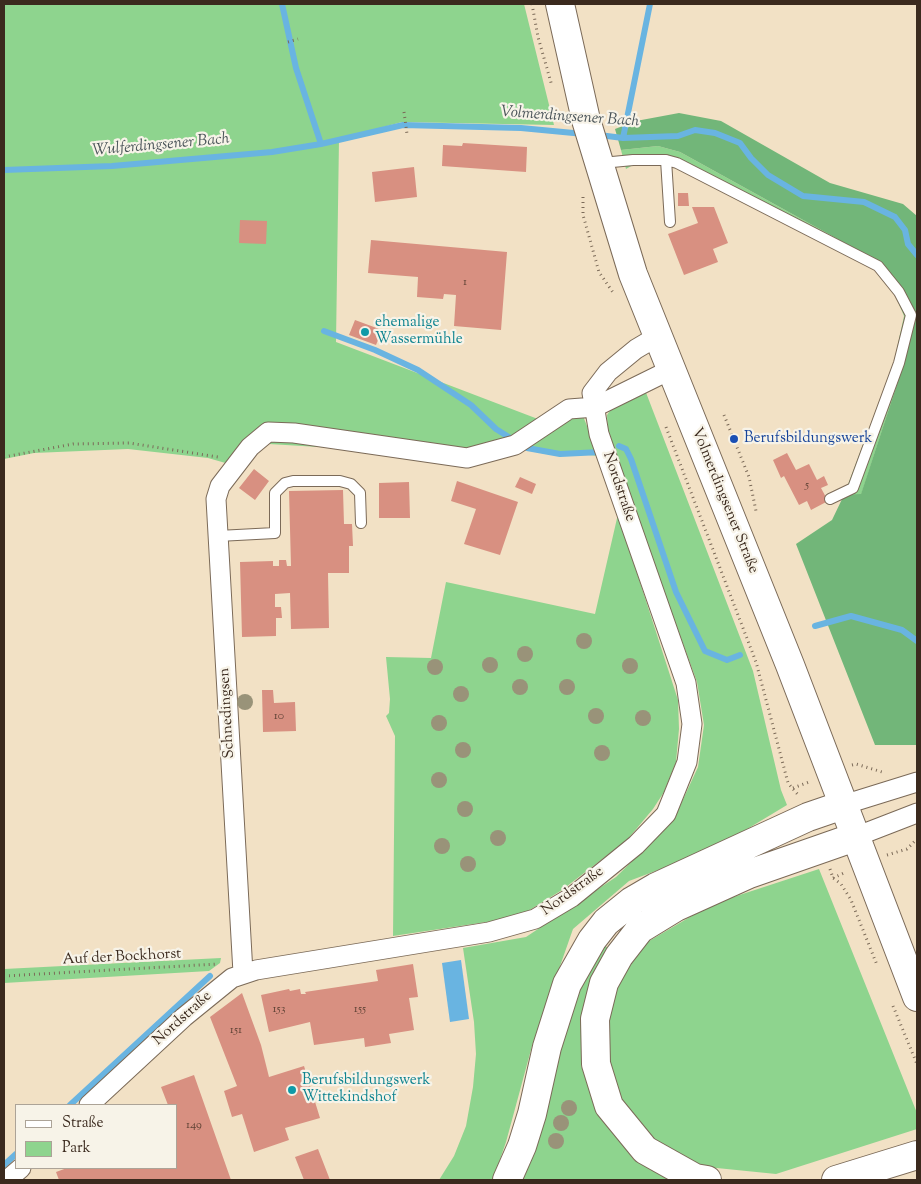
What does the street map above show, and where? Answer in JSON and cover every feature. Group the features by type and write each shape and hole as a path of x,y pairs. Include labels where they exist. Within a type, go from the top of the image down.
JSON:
{"main road":[{"name":"Volmerdingsener Straße","path":"560,4 586,120 633,274 790,665 855,837 904,999"},
{"path":"507,1180 522,1146 532,1114 547,1047 568,984 587,947 601,928 632,901 656,887 808,817 843,805"},
{"path":"707,1180 695,1178 645,1150 609,1106 596,1064 595,1018 604,983 619,956 640,929 676,907 749,874 855,837"},
{"path":"836,1179 917,1156"}],"street":[{"name":"Nordstraße","path":"90,1104 242,968 427,944 489,932 535,919 572,897 636,846 666,814 687,762 692,724 686,683 599,434 592,393 608,372 636,349 658,336"},
{"path":"595,407 672,369"},
{"name":"Schnedingsen","path":"242,968 218,536 217,494 220,486 257,439 268,432 294,433 467,458 515,445 569,408 595,407"},
{"path":"843,805 917,782"},
{"path":"855,837 917,813"},
{"path":"7,1180 20,1169"}],"lane":[{"path":"597,158 666,160 677,163 878,266 899,292 911,315 899,363 853,488 830,499"},
{"path":"666,160 670,222"},
{"path":"218,536 275,533 275,494 286,483 293,482 340,481 351,484 360,494 361,523"}],"path":[{"path":"532,4 538,37 555,93"},
{"path":"288,42 298,39"},
{"path":"404,112 407,134"},
{"path":"583,190 583,215 599,272 619,302"},
{"path":"663,419 756,662 788,783 800,797 808,817"},
{"path":"4,457 73,444 129,443 240,460"},
{"path":"822,850 833,878 841,884 851,900 880,973"},
{"name":"Auf der Bockhorst","path":"4,976 242,968"},
{"path":"904,999 917,1064"}],"green space":[{"path":"4,4 524,4 554,125 402,122 339,139 336,342 551,424 583,416 599,456 517,448 452,455 269,444 251,447 229,464 208,458 128,449 34,453 4,459"},
{"path":"679,113 721,121 830,183 903,204 917,216 917,745 875,745 796,544 832,520 844,495 861,494 903,366 916,317 903,289 881,263 680,152 658,146 621,150 615,129 636,121"},
{"path":"658,146 680,152 881,263 903,289 916,317 903,366 861,495 844,495 894,362 904,316 895,295 878,270 675,166 640,161 626,169 621,150"},
{"path":"645,390 753,671 781,790 787,805 714,849 629,881 573,929 532,1046 506,1142 494,1177 492,1180 439,1180 454,1156 466,1126 473,1087 476,1054 474,1022 463,948 526,937 616,877 673,821 698,767 704,725 697,682 608,438 607,415 614,405"},
{"path":"618,514 678,700 679,729 676,762 664,792 653,809 627,840 562,890 528,911 500,920 393,936 395,736 386,716 389,713 390,699 386,657 431,658 446,582 595,614"},
{"path":"819,869 917,1113 917,1129 776,1174 697,1166 654,1141 621,1103 609,1065 609,1021 615,989 644,944 712,904"},
{"path":"601,943 611,950 582,1018 581,1065 596,1109 634,1160 676,1180 519,1180 576,988"},
{"path":"221,958 220,963 209,971 4,983 4,969"}],"water":[{"path":"461,960 469,1019 450,1022 442,963"}],"building":[{"path":"463,143 527,147 526,172 442,166 443,145 462,146"},
{"path":"414,167 417,197 375,202 372,172"},
{"path":"678,193 688,193 689,206 678,206"},
{"path":"692,207 714,207 728,243 713,249 718,262 684,275 668,234 698,223"},
{"path":"240,220 267,221 266,244 239,243"},
{"path":"371,240 507,252 501,330 454,326 456,295 444,294 443,299 417,297 418,277 368,273"},
{"name":"ehemalige Wassermühle","path":"355,320 382,330 376,345 349,335"},
{"path":"787,453 796,470 809,464 817,480 824,476 828,485 821,488 828,501 811,510 807,501 799,505 784,476 781,478 773,460"},
{"path":"254,469 269,481 255,500 239,488"},
{"path":"520,477 536,484 532,494 515,487"},
{"path":"457,481 518,502 500,555 464,544 476,509 451,501"},
{"path":"409,482 410,518 379,518 379,483"},
{"path":"343,490 344,524 352,524 353,546 349,546 349,573 328,573 329,628 291,629 290,593 275,594 275,607 281,607 282,618 276,618 276,636 242,637 240,562 273,561 273,566 279,566 279,560 286,560 287,566 291,566 289,491"},
{"path":"262,690 273,690 274,703 295,702 296,731 263,732"},
{"path":"413,964 418,997 409,998 414,1030 389,1034 391,1043 365,1047 364,1038 314,1045 310,1022 269,1032 261,995 289,989 290,991 300,989 301,994 306,994 305,992 378,981 376,970"},
{"path":"242,993 261,1045 269,1077 304,1066 320,1118 285,1128 289,1140 254,1152 242,1114 232,1117 224,1091 237,1086 210,1017"},
{"path":"194,1075 231,1180 59,1180 56,1172 64,1169 178,1169 178,1104 168,1104 161,1087"},
{"path":"318,1149 330,1180 304,1180 295,1157"}],"waterway":[{"name":"Volmerdingsener Bach","path":"282,4 296,68 321,144 403,125 521,128 584,134"},
{"path":"623,138 650,4"},
{"name":"Volmerdingsener Bach","path":"599,135 623,138 678,136 695,130 715,133 740,143 751,158 768,175 803,196 864,202 895,217 905,230 908,244 917,255"},
{"name":"Wulferdingsener Bach","path":"4,170 112,166 272,152 321,144"},
{"path":"324,331 375,350 418,370 471,405 496,429 512,439"},
{"path":"619,446 626,449 631,459 676,592 705,651 727,660 740,655"},
{"path":"527,448 560,454 601,452"},
{"path":"815,626 851,616 902,630 917,641"},
{"path":"71,1104 210,976"},
{"path":"4,1165 15,1155"}],"place":[{"name":"ehemalige Wassermühle","path":"365,332"},
{"name":"Berufsbildungswerk","path":"734,439"},
{"name":"Berufsbildungswerk Wittekindshof","path":"292,1090"}]}
